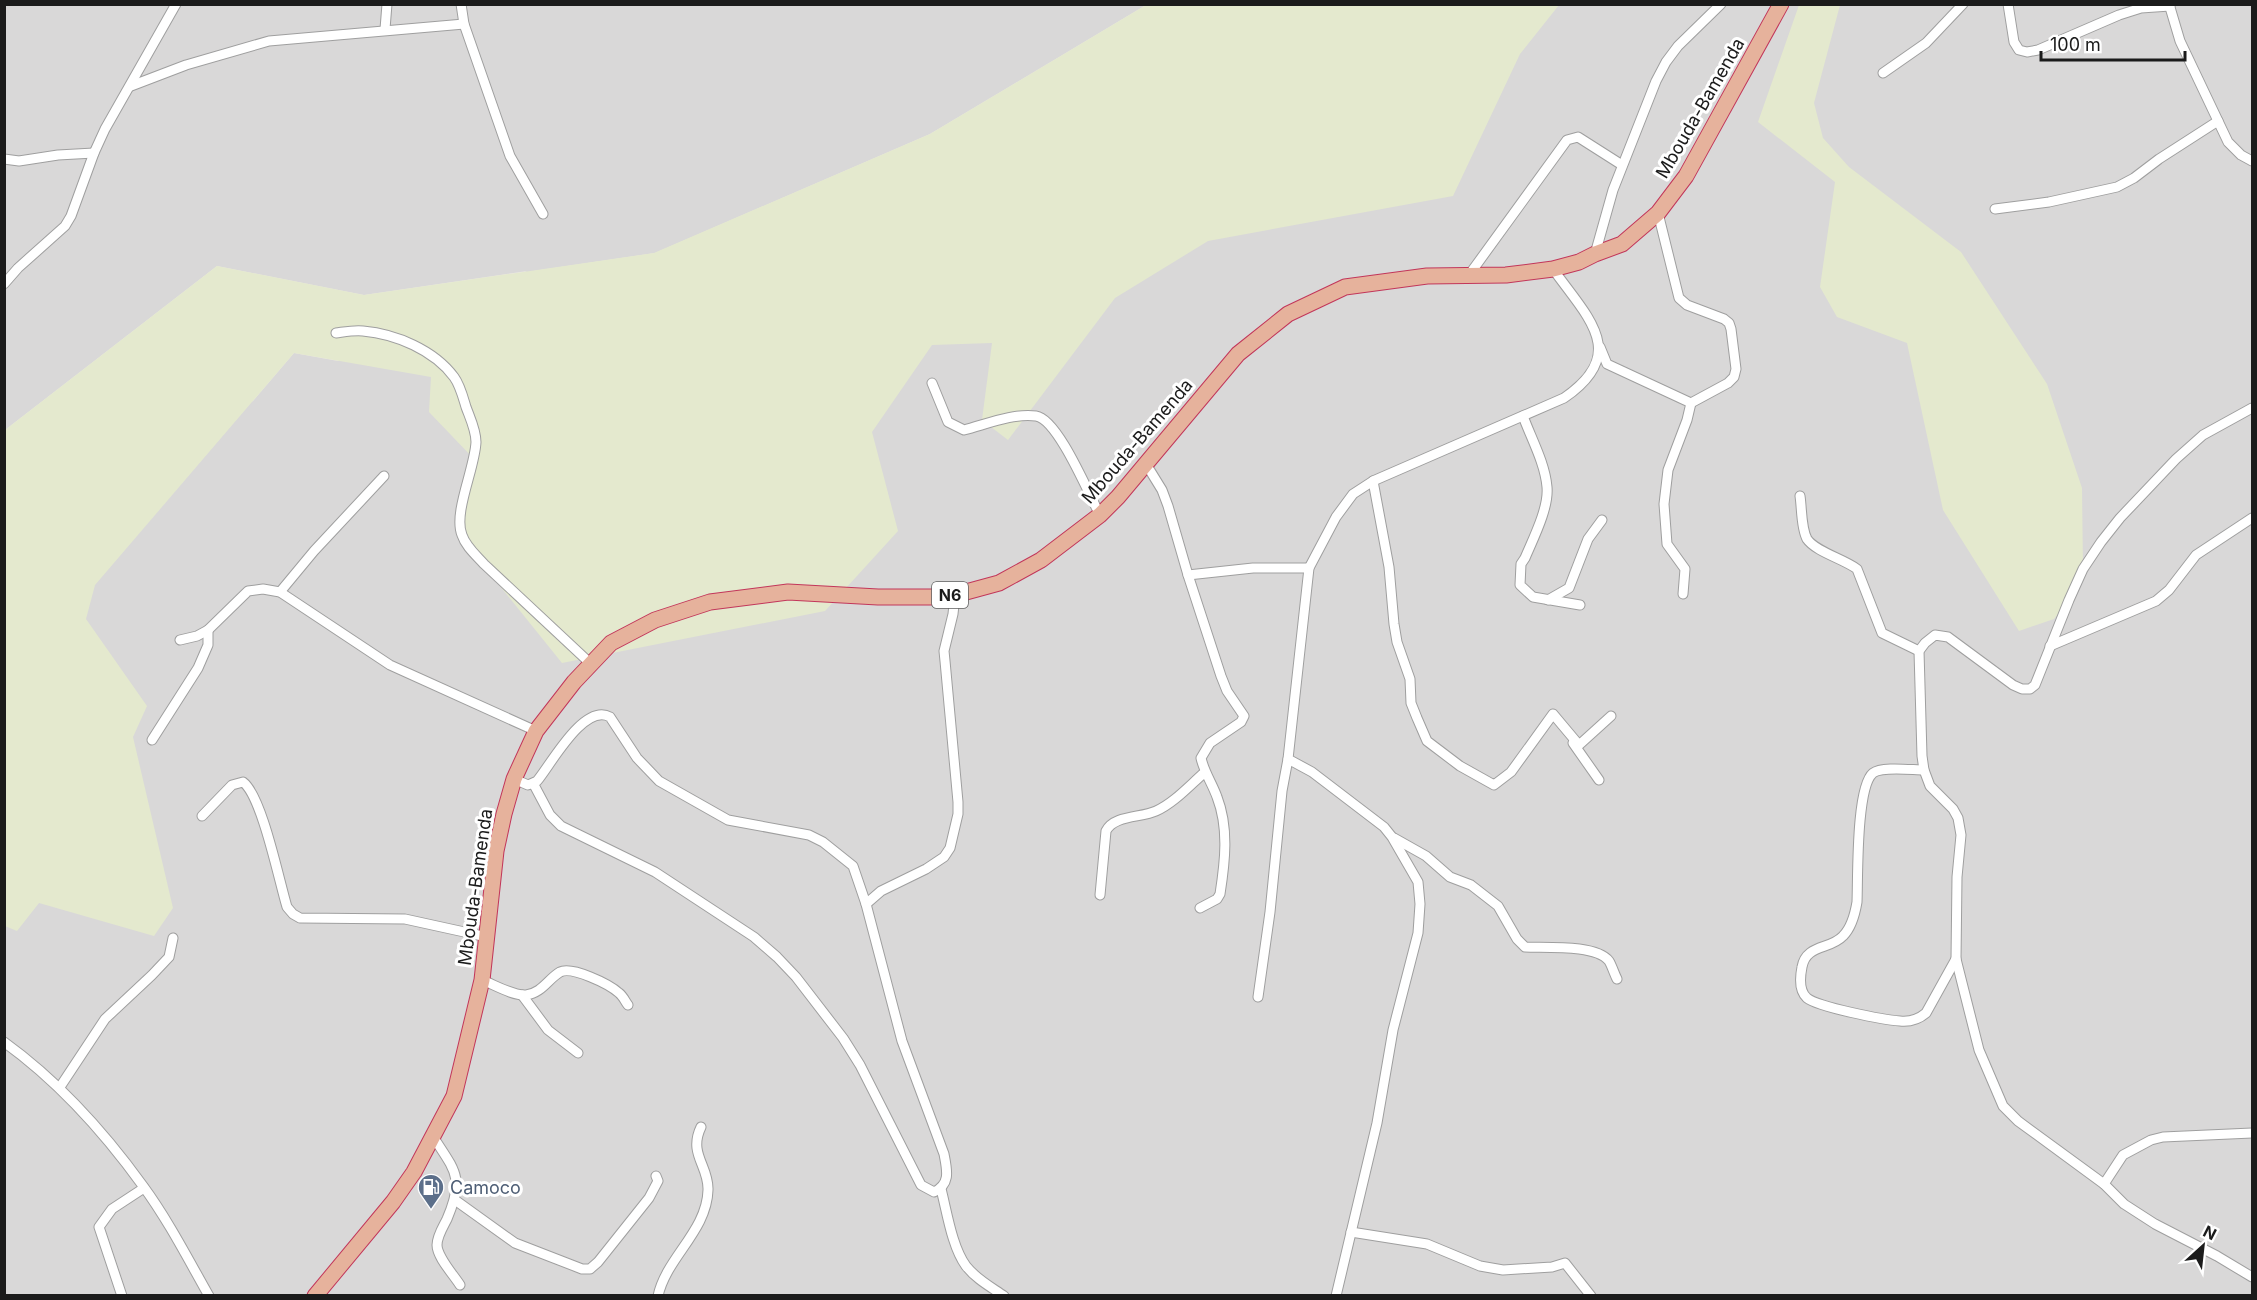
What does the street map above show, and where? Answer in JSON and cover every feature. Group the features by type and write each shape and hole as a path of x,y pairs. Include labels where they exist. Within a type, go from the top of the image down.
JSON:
{"highway":[{"name":"Mbouda-Bamenda","path":"317,1295 393,1202 414,1172 454,1096 482,980 496,851 514,779 536,731 574,682 611,644 655,620 710,602 788,592 878,597 955,595 999,583 1041,560 1100,515 1118,498 1238,354 1288,314 1345,287 1427,276 1506,275 1553,269 1579,262 1622,244 1658,213 1686,176 1781,4"}],"street":[{"path":"4,284 18,268 65,226 72,216 105,129 176,4"},
{"path":"385,29 387,4"},
{"path":"461,4 464,24 510,156 543,214"},
{"path":"1595,254 1622,165 1666,62 1678,46 1721,4"},
{"path":"1883,73 1926,44 1962,4"},
{"path":"2008,4 2014,42 2019,50 2027,52 2038,50 2119,15 2141,8 2170,5 2180,41 2218,121 2235,150 2253,161"},
{"path":"131,86 186,65 269,41 385,29 464,24"},
{"path":"1995,209 2049,202 2117,187 2218,121"},
{"path":"1469,275 1567,140 1578,136 1622,165"},
{"path":"4,159 19,161 58,154 94,153"},
{"path":"1658,213 1675,290 1687,305 1724,319 1731,329 1736,369 1734,377 1728,383 1691,404 1668,470 1664,504 1667,544 1685,569 1683,594"},
{"path":"1553,269 1594,327 1607,364 1691,404"},
{"path":"336,333 361,330 385,334 409,342 439,360 455,378 473,425 476,440 474,459 459,521 462,535 471,550 484,564 591,664"},
{"path":"1258,997 1270,912 1309,568 1336,517 1353,494 1373,481 1564,398 1580,387 1593,373 1600,347"},
{"path":"932,383 948,422 964,430 1019,416 1038,416 1048,421 1058,434 1100,515"},
{"path":"2253,408 2203,435 2176,459 2120,518 2083,569 2035,685 2030,689 2022,689 2013,685 1948,637 1935,635 1919,651 1924,770 1930,786 1953,809 1958,818 1961,835 1957,877 1956,959 1979,1050 2003,1106 2018,1121 2104,1184 2124,1204 2155,1224 2253,1277"},
{"path":"1522,416 1545,473 1548,488 1546,503 1526,558 1521,564 1520,585 1533,597 1580,605"},
{"path":"1146,464 1168,506 1221,676 1227,691 1244,716 1241,722 1210,743 1201,758 1204,773 1217,797 1224,824 1226,858 1217,899 1200,908"},
{"path":"280,592 314,551 384,476"},
{"path":"1373,481 1389,567 1397,642 1410,679 1411,703 1426,741 1460,766 1494,786 1510,772 1553,714"},
{"path":"1800,496 1804,532 1808,539 1814,546 1857,569 1882,633 1919,651"},
{"path":"2050,646 2156,601 2169,590 2196,555 2253,518"},
{"path":"1548,600 1569,588 1588,539 1602,520"},
{"path":"1188,575 1253,568 1309,568"},
{"path":"180,640 197,636 208,630 248,591 262,589 280,592 390,665 536,731"},
{"path":"866,904 881,891 939,862 950,848 958,814 958,802 945,674 945,651 955,595"},
{"path":"152,740 198,668 208,645 208,630"},
{"path":"514,779 528,785 533,783 543,774 573,731 581,724 600,714 605,714 610,717 645,767 659,781 728,820 809,835 823,842 853,866 866,904 902,1041 944,1154 948,1173 947,1182 941,1189 934,1192 921,1185 860,1065 843,1038 777,957 754,937 655,872 561,826 550,815 533,783"},
{"path":"1553,714 1579,745 1611,716"},
{"path":"1553,714 1599,780"},
{"path":"1288,759 1312,772 1378,821 1392,837 1418,882 1420,904 1418,933 1393,1030 1377,1123 1336,1296"},
{"path":"1924,770 1881,770 1873,773 1867,780 1861,801 1857,902 1854,915 1843,937 1813,950 1807,956 1802,965 1801,991 1813,1001 1845,1010 1902,1021 1913,1020 1926,1013 1956,959"},
{"path":"1100,895 1106,831 1109,826 1115,821 1157,811 1204,773"},
{"path":"202,816 232,785 239,782 247,784 254,795 266,829 287,907 300,918 405,919 487,937"},
{"path":"1392,837 1426,856 1450,877 1471,885 1498,906 1517,939 1525,947 1570,948 1601,954 1609,961 1617,979"},
{"path":"60,1087 105,1019 168,957 173,938"},
{"path":"522,995 540,991 559,973 572,970 607,985 620,994 627,1005"},
{"path":"482,980 522,995 548,1030 578,1053"},
{"path":"4,1041 35,1064 60,1087 144,1188 209,1296"},
{"path":"658,1296 661,1282 696,1227 704,1208 708,1189 695,1144 701,1127"},
{"path":"2104,1184 2123,1155 2151,1140 2163,1137 2253,1133"},
{"path":"432,1135 454,1168 457,1178 455,1200 438,1238 437,1247 460,1285"},
{"path":"455,1200 514,1243 582,1269 590,1269 649,1198 656,1188 658,1181 656,1176"},
{"path":"122,1296 99,1227 112,1209 144,1188"},
{"path":"941,1189 958,1252 966,1267 1004,1296"},
{"path":"1351,1233 1427,1244 1480,1266 1503,1270 1552,1267 1564,1263 1591,1296"}],"shaded area":[{"path":"5,5 1146,5 930,134 655,253 533,271 840,324 1334,5 2252,5 2252,1295 5,1295 5,534 253,401 294,353 338,361 527,271 364,295 217,266 5,430"}],"green space":[{"path":"1146,5 1559,5 1520,54 1453,196 1208,241 1115,298 1008,440 982,420 992,343 932,345 872,432 898,531 825,611 562,663 471,550 459,521 474,459 429,412 431,377 294,353 95,585 86,619 147,706 133,737 173,908 154,936 39,903 17,931 5,926 5,430 217,266 364,295 654,253 930,134"},
{"path":"1799,5 1840,5 1814,103 1823,138 1849,167 1961,252 2047,384 2082,488 2083,569 2069,600 2054,619 2019,631 1943,510 1907,343 1837,317 1820,287 1835,182 1758,122"}],"place":[{"name":"Camoco","path":"431,1210"}]}
